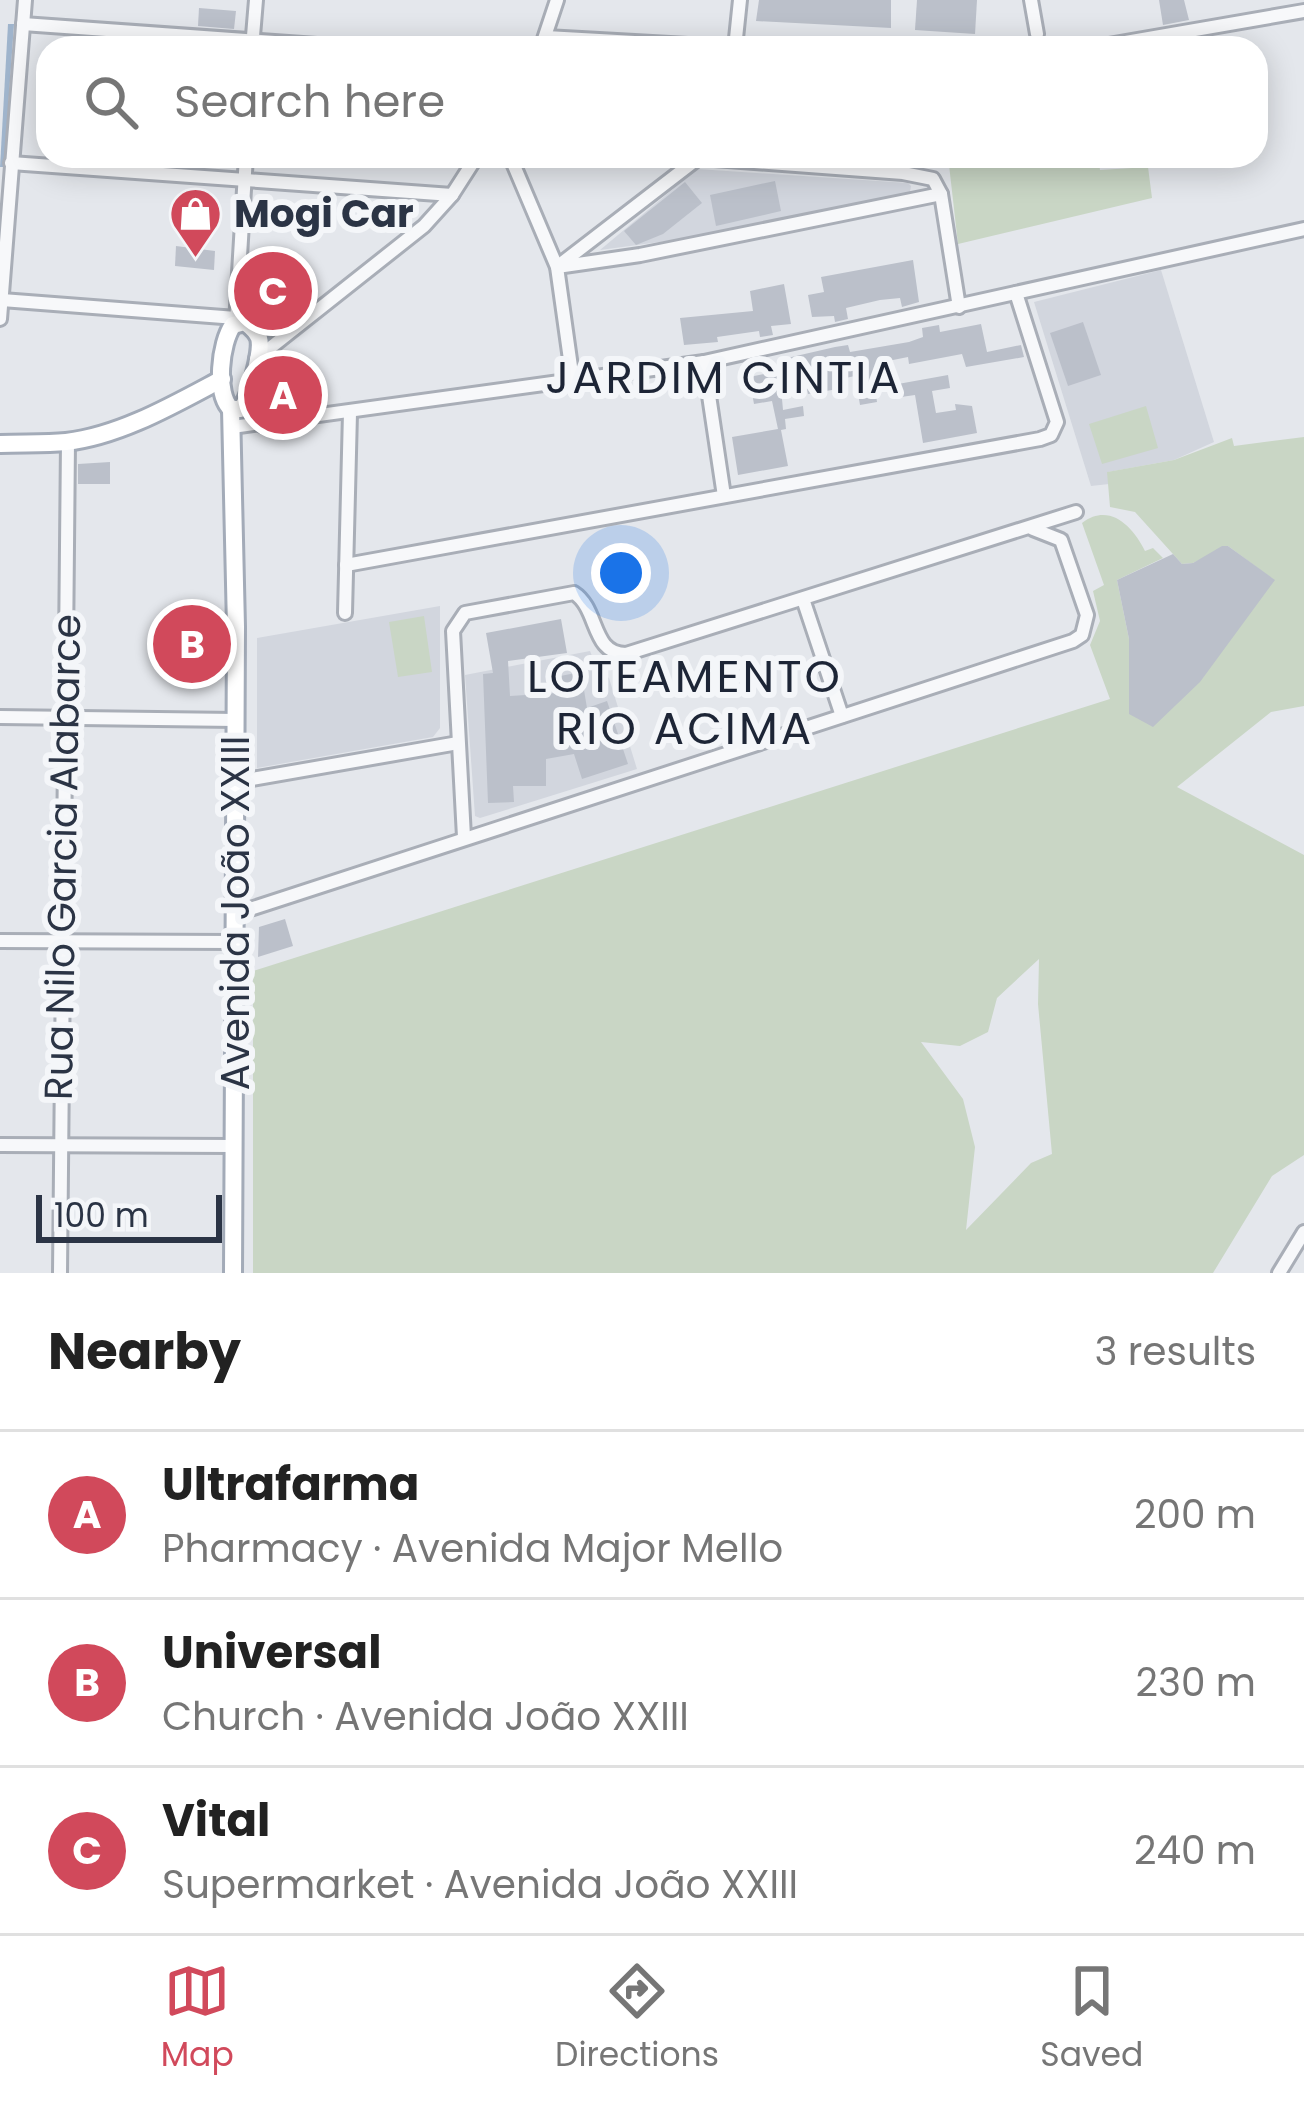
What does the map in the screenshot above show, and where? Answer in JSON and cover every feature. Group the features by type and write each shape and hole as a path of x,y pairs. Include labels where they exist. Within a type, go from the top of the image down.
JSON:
{"main road":[{"name":"Avenida João XXIII","path":"233,411 256,359 259,338 242,323 226,335 222,379 233,411 233,1273"},
{"path":"0,444 68,442 174,405 222,379"},
{"path":"174,405 233,411 264,424"}],"street":[{"path":"0,319 25,0"},
{"path":"253,36 256,0"},
{"path":"545,36 557,0"},
{"path":"738,36 740,0"},
{"path":"1031,0 1037,34"},
{"path":"1160,36 1304,11"},
{"path":"23,24 160,36"},
{"path":"11,163 36,165"},
{"path":"84,168 452,195"},
{"name":"Avenida João XXIII","path":"242,323 245,168"},
{"path":"256,359 424,226 470,168"},
{"path":"515,168 557,267 573,381"},
{"path":"557,267 687,168"},
{"path":"834,168 933,179 941,194 959,307"},
{"path":"557,267 640,255 941,194"},
{"path":"264,424 704,362 1304,229"},
{"path":"346,565 1040,440 1058,422 1016,293"},
{"path":"2,299 242,323 299,324"},
{"path":"704,362 724,496"},
{"path":"345,613 350,413"},
{"name":"Rua Nilo Garcia Alabarce","path":"60,1273 68,442"},
{"path":"464,837 453,631 465,613 574,593 587,604 604,648 626,655 1076,512 1060,540"},
{"path":"235,914 1072,641 1082,634 1088,615 1060,540 1033,529"},
{"path":"803,599 842,716"},
{"path":"0,717 236,720"},
{"path":"236,782 458,743"},
{"path":"0,940 235,942"},
{"path":"0,1144 234,1146"},
{"path":"1279,1273 1300,1248 1304,1232"}],"shaded area":[{"path":"697,169 911,186 910,192 682,239 600,250"},
{"path":"1161,270 1214,442 1174,460 1108,472 1109,484 1091,486 1034,302"},
{"path":"440,606 440,728 433,737 257,768 257,638"},
{"path":"590,651 596,666 609,678 637,769 475,816 465,675"}],"green space":[{"path":"949,168 1148,168 1152,198 958,244"},
{"path":"1146,406 1158,448 1102,464 1089,424"},
{"path":"1304,437 1304,706 1271,712 1177,787 1304,855 1304,1155 1272,1176 1213,1273 253,1273 253,971 1110,699 1090,645 1100,621 1093,591 1104,585 1082,523 1102,515 1120,520 1145,551 1153,548 1163,558 1117,580 1129,639 1129,714 1274,580 1228,546 1182,564 1135,512 1110,507 1107,472 1174,460 1232,438 1234,446","holes":["1039,959 1038,1004 1052,1154 1031,1163 966,1230 975,1147 963,1099 921,1042 960,1046 988,1032 997,998"]},
{"path":"424,616 432,672 398,677 389,622"}],"water":[{"path":"8,24 14,24 4,167 0,167"}],"building":[{"path":"759,0 891,0 891,28 756,21"},
{"path":"917,0 977,0 975,34 915,30"},
{"path":"1159,0 1184,0 1189,20 1163,25"},
{"path":"199,8 236,11 234,29 198,26"},
{"path":"775,181 781,211 716,226 710,195"},
{"path":"685,182 702,203 663,234 636,245 624,231"},
{"name":"Mogi Car","path":"176,246 215,251 214,270 175,266"},
{"path":"913,260 919,302 902,307 900,298 846,308 848,319 835,322 834,316 812,317 808,295 824,292 821,277"},
{"path":"256,270 293,272 292,312 252,309"},
{"path":"784,284 791,324 771,326 773,335 760,337 759,331 684,345 680,318 753,311 750,291"},
{"path":"1083,322 1101,375 1068,386 1050,333"},
{"path":"981,324 987,352 1021,345 1024,357 966,367 962,354 909,364 908,357 888,361 889,367 873,374 877,402 860,405 855,376 836,380 838,389 808,394 806,384 781,388 783,410 803,406 804,416 785,419 786,429 781,430 788,466 738,475 732,437 778,429 772,401 754,404 749,377 784,370 783,359 835,347 848,345 850,352 909,342 923,337 922,328 939,325 940,332"},
{"path":"948,375 950,388 932,391 936,413 956,410 955,404 972,406 977,433 923,443 915,395 901,397 898,384"},
{"path":"297,380 300,406 270,409 267,384"},
{"path":"110,462 110,484 78,484 78,464"},
{"path":"1222,546 1275,580 1200,682 1153,727 1129,714 1129,639 1117,580 1173,554 1182,564 1193,563"},
{"path":"561,619 567,653 508,661 510,696 557,693 555,677 581,672 587,708 607,701 628,764 582,779 574,754 546,759 546,786 513,786 514,802 488,803 483,674 493,673 486,633"},
{"path":"169,634 215,634 215,655 169,654"},
{"path":"285,919 293,946 258,957 259,927"}],"place":[{"name":"Mogi Car","path":"195,259"},
{"name":"Vital","path":"273,291"},
{"name":"Ultrafarma","path":"283,395"},
{"name":"Universal","path":"192,644"}],"district":[{"name":"JARDIM CINTIA","path":"724,377"},
{"name":"LOTEAMENTO RIO ACIMA","path":"685,702"}]}
